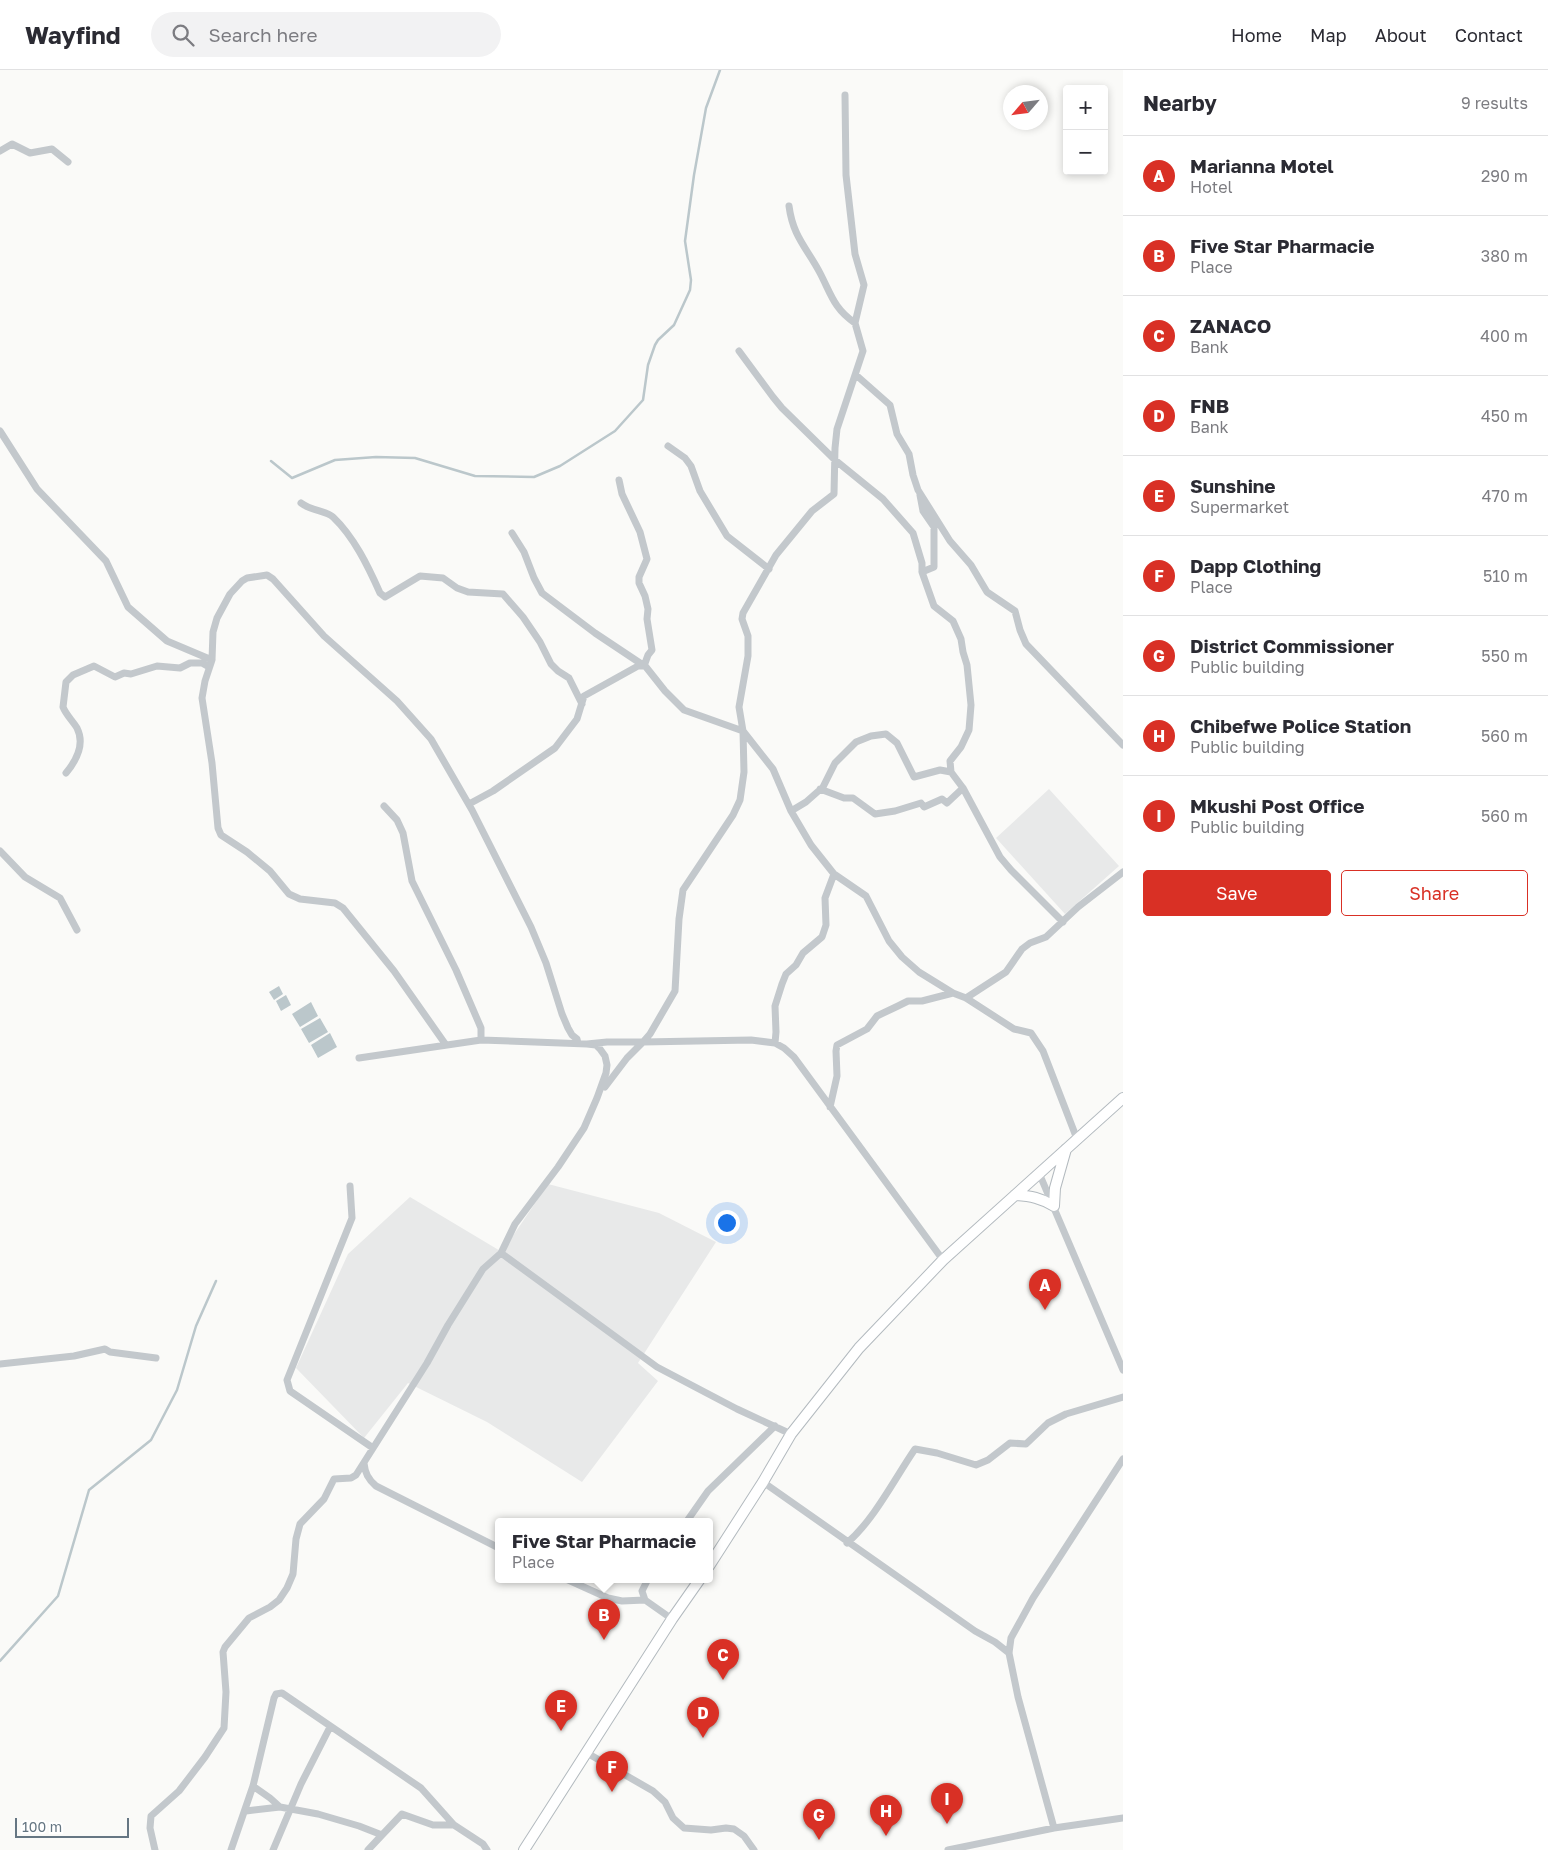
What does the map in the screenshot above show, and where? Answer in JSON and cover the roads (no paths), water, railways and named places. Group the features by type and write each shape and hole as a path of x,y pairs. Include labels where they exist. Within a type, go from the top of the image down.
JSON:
{"main road":[{"path":"713,1560 763,1482 791,1434 859,1348 943,1260 1123,1098"},
{"path":"1015,1195 1032,1196 1054,1206 1055,1188 1066,1148"},
{"path":"524,1850 672,1619 697,1583"}],"street":[{"path":"598,1098 627,1058 650,1034 675,991 679,919 683,890 733,815 740,800 744,772 743,731 739,707 748,656 748,636 742,619 743,613 776,556 812,511 834,494 837,429 863,351 855,323 864,285 855,254 846,176 845,95"},
{"path":"0,151 12,144 30,153 52,149 68,162"},
{"path":"789,206 794,229 803,248 820,273 833,302 845,317 855,323"},
{"path":"739,351 773,397 835,460 884,499 913,533 922,563 922,572 934,606 953,622 958,630 967,665 971,705 970,730 961,748 950,761 951,772 964,788 1000,857 1010,870 1063,922"},
{"path":"856,375 890,405 898,434 909,454 912,475 923,511 934,527 934,567 922,572"},
{"path":"0,431 36,489 106,561 128,606 167,641 210,663"},
{"path":"668,446 685,458 691,466 700,491 728,536 769,569"},
{"path":"619,480 622,494 640,532 646,559 639,576 639,583 648,609 647,619 652,650 644,666"},
{"path":"918,490 950,540 971,566 987,592 1015,611 1026,644 1123,745"},
{"path":"301,503 314,511 333,516 356,546 380,593 385,597 420,576 434,576 447,579 457,588 468,592 503,594 523,617 540,642 551,664 569,678 582,704"},
{"path":"512,532 524,552 534,578 542,592 595,633 644,666 684,710 743,731 773,769 791,811 811,845 834,874 866,896 889,941 902,958 919,972 953,993 966,998 1014,1029 1031,1033 1043,1051 1076,1139"},
{"path":"446,1045 394,971 343,908 336,903 300,900 289,894 270,871 247,852 221,835 218,828 212,763 202,698 210,663 214,626 230,594 246,578 267,575 287,593 324,636 397,701 431,740 469,804 531,927 546,963 562,1014 572,1035 578,1042"},
{"path":"66,773 77,759 78,754 78,730 63,707 66,684 73,675 94,666 115,677 124,673 132,674 155,666 180,668 193,663 210,663"},
{"path":"469,804 493,790 554,748 578,719 584,696 638,666 644,666"},
{"path":"791,811 806,802 823,787 835,763 856,742 871,736 886,734 897,744 914,777 940,770 951,772"},
{"path":"820,789 844,798 853,798 875,814 895,811 921,803 924,807 942,799 947,803 964,788"},
{"path":"384,806 397,820 403,834 412,881 456,970 481,1028 481,1040"},
{"path":"0,851 26,878 60,898 78,930"},
{"path":"966,998 1006,972 1022,950 1030,943 1046,937 1078,907 1123,872"},
{"path":"775,1043 775,1006 782,984 786,974 796,965 803,953 822,937 826,925 824,898 834,874"},
{"path":"830,1107 837,1076 836,1051 838,1045 867,1029 877,1016 905,1002 922,1001 953,993"},
{"path":"155,1850 150,1828 151,1816 180,1791 224,1728 226,1692 223,1652 225,1647 249,1618 270,1607 287,1588 293,1574 296,1539 300,1524 324,1499 334,1479 354,1476 364,1462 483,1270 501,1253 515,1224 558,1167 584,1128 598,1098 608,1065 600,1048 578,1042 481,1040 359,1058"},
{"path":"587,1044 606,1042 751,1040 775,1043 784,1048 794,1057 943,1260"},
{"path":"1039,1173 1123,1370"},
{"path":"350,1186 352,1218 287,1380 290,1391 373,1448"},
{"path":"501,1253 657,1367 737,1409 791,1434"},
{"path":"0,1364 74,1356 105,1349 110,1352 156,1358"},
{"path":"847,1543 856,1535 873,1513 915,1449 937,1453 976,1465 988,1460 1010,1443 1026,1444 1048,1423 1066,1414 1123,1397"},
{"path":"689,1518 708,1491 776,1426"},
{"path":"1054,1828 1008,1654 1011,1638 1033,1598 1123,1459"},
{"path":"364,1462 365,1470 370,1480 376,1486 495,1546"},
{"path":"763,1482 847,1543 975,1631 995,1642 1008,1654"},
{"path":"575,1583 608,1598 628,1602 645,1600"},
{"path":"646,1583 642,1591 645,1600 672,1619"},
{"path":"995,1642 1011,1638"},
{"path":"232,1850 246,1811 276,1694 282,1693 330,1728 421,1788 454,1825 483,1844 487,1850"},
{"path":"273,1850 301,1784 330,1728"},
{"path":"587,1753 653,1791 665,1802 673,1818 684,1828 704,1830 734,1829 744,1836 754,1850"},
{"path":"253,1786 280,1807"},
{"path":"246,1811 280,1807 318,1814 382,1835"},
{"path":"368,1850 402,1814 433,1825 454,1825"},
{"path":"948,1850 1054,1828 1123,1818"}],"waterway":[{"path":"271,461 292,478 335,460 376,457 415,458 475,476 534,477 560,466 615,431 643,400 648,365 655,345 674,325 690,290 691,280 685,241 706,108 720,70"},
{"path":"0,1661 58,1596 89,1490 151,1440 177,1390 196,1326 216,1281"}],"place":[{"name":"Marianna Motel","path":"1045,1310"},
{"name":"Five Star Pharmacie","path":"604,1640"},
{"name":"ZANACO","path":"723,1680"},
{"name":"Sunshine","path":"561,1731"},
{"name":"FNB","path":"703,1738"},
{"name":"Dapp Clothing","path":"612,1792"},
{"name":"Mkushi Post Office","path":"947,1824"},
{"name":"Chibefwe Police Station","path":"886,1836"},
{"name":"District Commissioner","path":"819,1840"}]}
